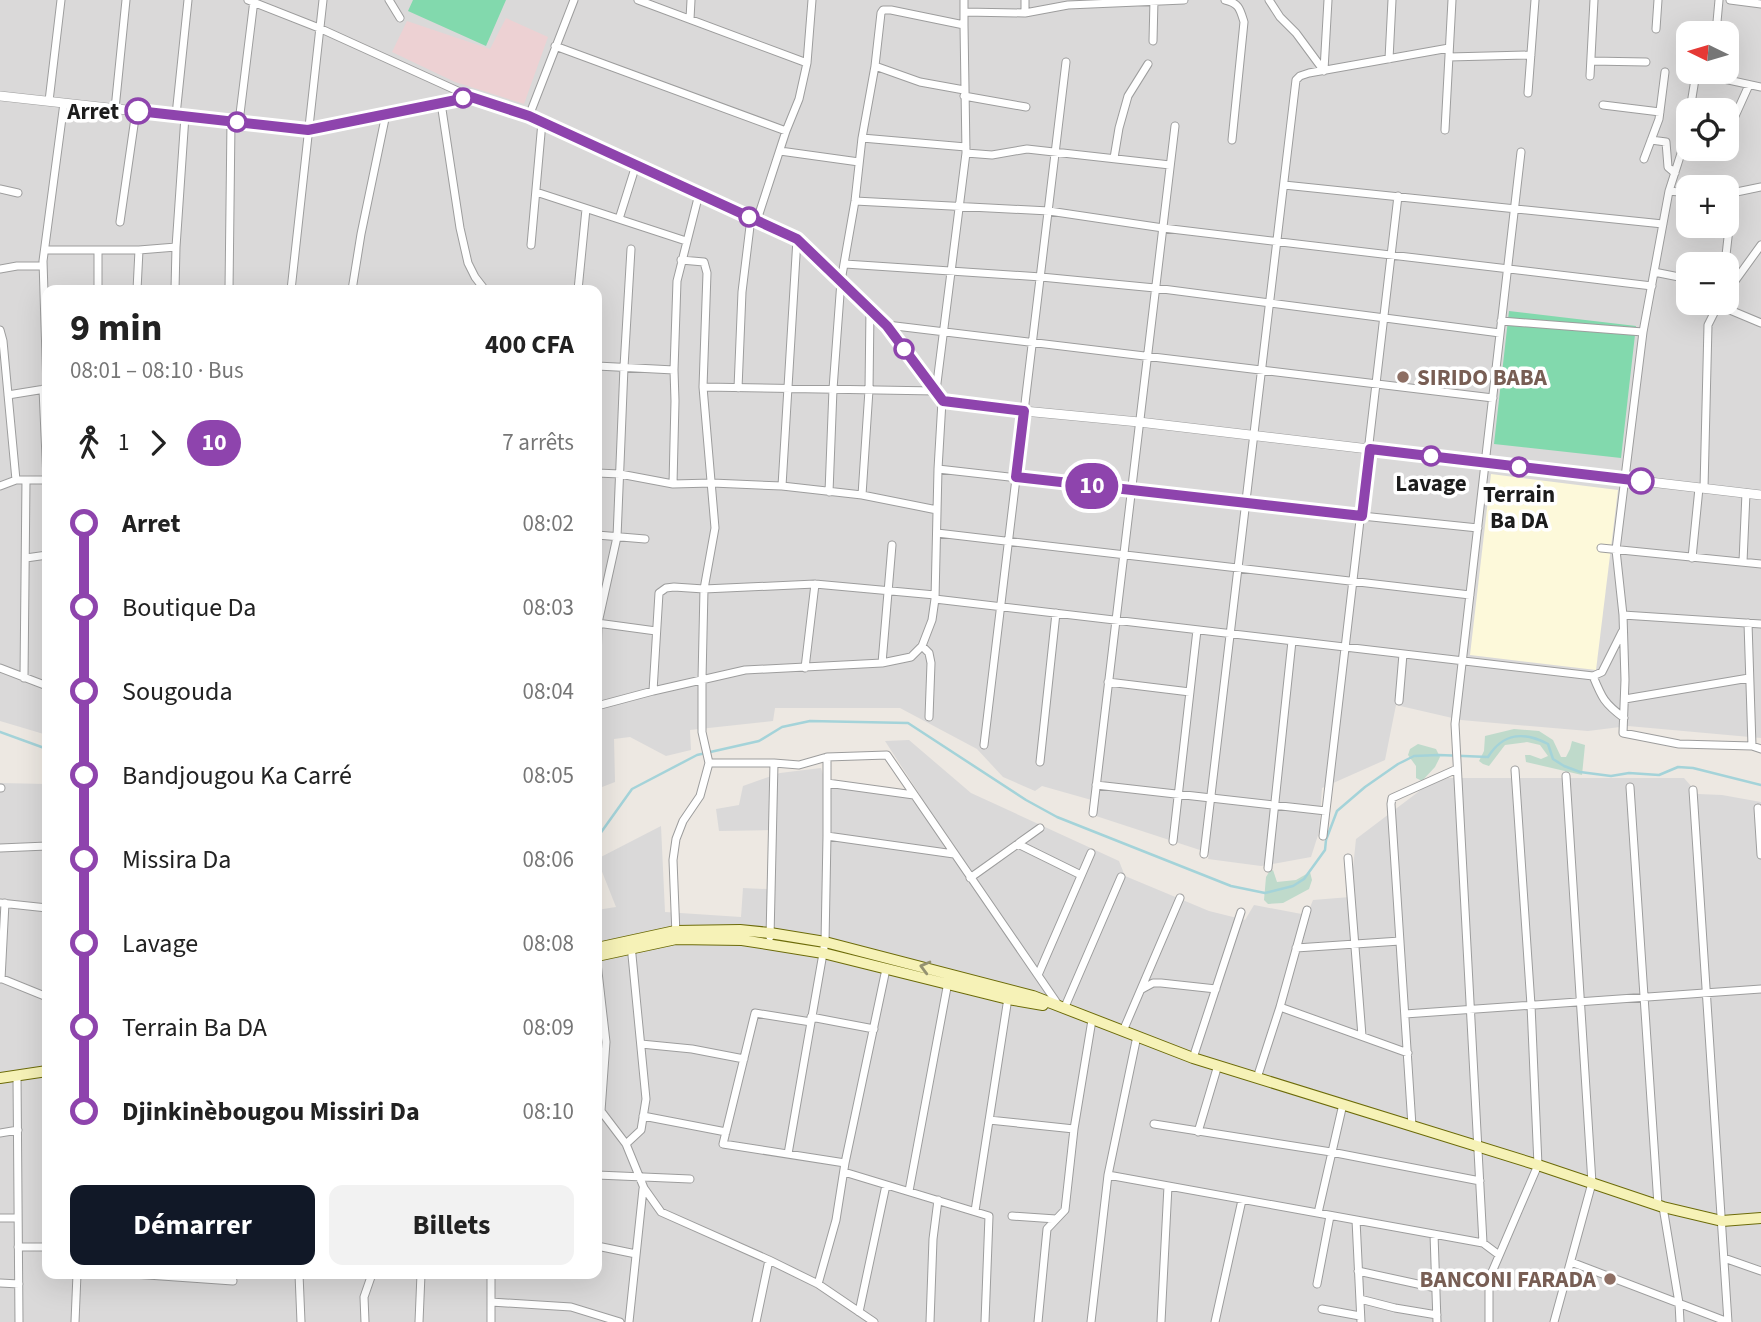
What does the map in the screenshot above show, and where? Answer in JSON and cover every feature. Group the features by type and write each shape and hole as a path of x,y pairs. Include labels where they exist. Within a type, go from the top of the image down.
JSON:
{"main road":[{"path":"602,954 676,935 742,940 770,938 824,947 1062,1009 1193,1058 1538,1165 1660,1206 1721,1221 1761,1218"},
{"path":"602,948 631,945"},
{"path":"824,947 886,969 949,979"},
{"path":"0,1071 42,1065"},
{"path":"0,1078 42,1072"}],"street":[{"path":"49,102 61,0"},
{"path":"115,108 126,0"},
{"path":"175,285 188,0"},
{"path":"292,285 323,0"},
{"path":"389,0 400,18"},
{"path":"529,116 573,0"},
{"path":"638,0 807,63"},
{"path":"690,19 691,0"},
{"path":"737,388 742,292 754,219 799,99 807,63 811,0"},
{"path":"887,9 889,0"},
{"path":"936,391 966,150 964,0"},
{"path":"1025,0 1025,13"},
{"path":"964,12 1025,13 1091,3 1184,0"},
{"path":"1226,0 1238,6 1244,22 1232,140"},
{"path":"1269,0 1324,71"},
{"path":"1324,71 1328,0"},
{"path":"1389,59 1392,0"},
{"path":"1445,130 1452,0"},
{"path":"1528,93 1535,0"},
{"path":"1590,76 1594,0"},
{"path":"1656,29 1658,0"},
{"path":"1717,21 1718,0"},
{"path":"1730,0 1761,4"},
{"path":"229,285 235,122 252,1 319,28 471,97 529,116 797,239 887,326 943,401 938,469 935,597 932,620 922,646 911,657 882,663 745,670 602,705"},
{"path":"1153,41 1154,1"},
{"path":"829,492 841,282 881,13 887,9 964,25"},
{"path":"555,46 786,131"},
{"path":"1204,854 1296,80 1300,76 1324,71 1450,48"},
{"path":"1449,57 1531,55"},
{"path":"1591,61 1646,62"},
{"path":"984,745 1066,62"},
{"path":"1114,158 1128,96 1148,64"},
{"path":"875,66 920,82 1026,107"},
{"path":"1644,159 1659,119 1665,72"},
{"path":"1740,82 1761,87"},
{"path":"1739,107 1749,85"},
{"path":"0,96 308,130 471,97"},
{"path":"43,285 43,266 64,103"},
{"path":"441,103 460,228 468,263 481,285"},
{"path":"1603,105 1660,112"},
{"path":"120,222 136,111"},
{"path":"353,285 386,114"},
{"path":"531,245 542,122"},
{"path":"1093,813 1175,126"},
{"path":"862,138 992,155 1027,149 1170,164"},
{"path":"1651,141 1666,142 1668,167 1675,173"},
{"path":"780,151 859,162"},
{"path":"1483,1243 1455,724 1521,152"},
{"path":"1679,161 1669,191 1643,332 1616,550 1624,629 1623,733 1679,744 1752,746 1761,749"},
{"path":"619,219 636,165"},
{"path":"1284,185 1663,224"},
{"path":"1739,191 1761,187"},
{"path":"0,189 18,194"},
{"path":"1669,191 1676,192"},
{"path":"536,192 686,241"},
{"path":"673,484 677,281 699,194"},
{"path":"1323,836 1398,196"},
{"path":"855,201 1049,211 1163,228 1652,286"},
{"path":"578,285 586,209"},
{"path":"782,486 797,239"},
{"path":"1739,274 1761,245"},
{"path":"45,250 98,251 176,247"},
{"path":"602,602 617,537 631,249"},
{"path":"138,285 139,250"},
{"path":"97,285 98,251"},
{"path":"676,935 673,860 676,839 683,821 700,796 709,763 702,732 704,589 715,528 703,387 706,264 681,260"},
{"path":"845,264 1041,277 1155,288 1500,333"},
{"path":"0,269 43,266"},
{"path":"1654,272 1676,276"},
{"path":"862,495 869,390 870,309"},
{"path":"1739,313 1761,323"},
{"path":"1692,558 1701,488 1708,325 1713,315"},
{"path":"1501,321 1643,332"},
{"path":"887,326 1493,398"},
{"path":"0,330 16,480"},
{"path":"602,366 674,370"},
{"path":"703,387 936,391"},
{"path":"5,391 42,389"},
{"path":"943,401 1761,495"},
{"path":"938,469 1478,528"},
{"path":"602,472 673,484 782,486 862,495 937,510"},
{"path":"0,486 16,480 42,480"},
{"path":"24,678 26,480"},
{"path":"1744,562 1746,493"},
{"path":"937,533 1470,595"},
{"path":"602,536 645,539"},
{"path":"882,663 892,545"},
{"path":"1601,548 1761,564"},
{"path":"26,558 42,556"},
{"path":"805,668 815,584"},
{"path":"653,691 659,593 674,587 704,589 815,584 888,590 1115,621 1593,676 1602,672 1624,629"},
{"path":"1040,762 1056,613"},
{"path":"1623,615 1761,624"},
{"path":"1748,623 1752,746"},
{"path":"602,624 656,631"},
{"path":"1173,841 1198,630"},
{"path":"1268,868 1292,641"},
{"path":"922,646 929,653 932,663 929,717"},
{"path":"1399,701 1403,654"},
{"path":"0,668 42,684"},
{"path":"1593,676 1602,698 1624,718"},
{"path":"1625,699 1749,678"},
{"path":"1108,682 1190,692"},
{"path":"709,763 799,765 827,757 887,755 1062,1009"},
{"path":"788,1154 824,947 827,757"},
{"path":"770,938 774,763"},
{"path":"1412,1126 1392,799 1457,769"},
{"path":"1489,1322 1489,1279 1538,1165 1531,1006 1515,770"},
{"path":"1558,1321 1570,1262 1592,1183 1566,776"},
{"path":"827,783 914,795"},
{"path":"1096,785 1326,811"},
{"path":"1630,788 1660,1206 1679,1303 1680,1322"},
{"path":"1570,1262 1728,1322 1693,790"},
{"path":"1758,808 1761,855"},
{"path":"970,878 1040,828"},
{"path":"827,836 954,854"},
{"path":"1018,844 1081,875"},
{"path":"0,848 42,846"},
{"path":"1038,975 1091,853"},
{"path":"1348,858 1362,1036"},
{"path":"1062,1009 1121,877"},
{"path":"1123,1031 1180,898"},
{"path":"42,907 3,903 0,979 42,995"},
{"path":"1257,1078 1307,910"},
{"path":"1193,1058 1241,912"},
{"path":"1296,948 1400,941"},
{"path":"626,1144 641,1130 646,1099 631,945"},
{"path":"818,1284 835,1220 886,969"},
{"path":"909,1191 949,979"},
{"path":"1141,989 1153,983 1216,989"},
{"path":"1405,1014 1761,989"},
{"path":"975,1211 1008,994"},
{"path":"602,1007 606,1042 602,1081"},
{"path":"1280,1007 1408,1053"},
{"path":"845,1163 723,1144 755,1013 874,1029"},
{"path":"1038,1322 1047,1229 1065,1210 1074,1129 1092,1020"},
{"path":"1091,1322 1108,1175 1137,1036"},
{"path":"641,1044 692,1049 744,1059"},
{"path":"1198,1132 1218,1065"},
{"path":"17,1076 19,1322"},
{"path":"1318,1213 1343,1104"},
{"path":"602,1114 626,1144 643,1188 661,1212 818,1284 874,1322"},
{"path":"643,1116 726,1132"},
{"path":"989,1120 1074,1129"},
{"path":"1154,1124 1331,1152 1479,1181"},
{"path":"0,1133 18,1130"},
{"path":"844,1172 989,1216 985,1322"},
{"path":"602,1175 690,1179"},
{"path":"1108,1175 1483,1243 1499,1255"},
{"path":"859,1312 887,1185"},
{"path":"1161,1322 1168,1186"},
{"path":"629,1322 643,1188"},
{"path":"930,1322 933,1239 938,1200"},
{"path":"1215,1322 1242,1200"},
{"path":"1012,1216 1056,1219"},
{"path":"1317,1284 1330,1216"},
{"path":"0,1218 18,1218"},
{"path":"1322,1309 1361,1319 1356,1220"},
{"path":"1360,1299 1437,1318 1434,1234"},
{"path":"18,1247 42,1247"},
{"path":"602,1247 636,1254"},
{"path":"1724,1258 1761,1271"},
{"path":"757,1322 769,1260"},
{"path":"1358,1271 1436,1288"},
{"path":"75,1322 78,1279"},
{"path":"218,1279 233,1281"},
{"path":"299,1279 301,1322"},
{"path":"365,1322 364,1297 370,1279"},
{"path":"419,1322 421,1279"},
{"path":"491,1279 491,1322"},
{"path":"0,1283 19,1284"},
{"path":"491,1301 570,1307 620,1322"}],"shaded area":[{"path":"0,0 1761,0 1761,738 1628,726 1588,731 1461,720 1396,705 1385,760 1322,788 1319,832 1311,857 1261,866 1208,859 1209,853 1096,816 1095,801 1042,786 1035,791 1003,777 977,749 900,708 775,708 773,721 690,730 691,750 666,756 630,737 614,739 615,782 602,787 602,285 42,285 42,734 0,721"},
{"path":"506,18 548,37 524,104 455,82 392,52 407,21 490,49"},
{"path":"1491,474 1618,490 1596,670 1470,655"},
{"path":"909,740 971,793 1119,861 1125,876 1209,911 1245,920 1254,905 1307,915 1313,900 1350,897 1356,839 1426,786 1448,778 1684,778 1698,794 1761,802 1761,1322 0,1322 0,783 42,784 42,1279 602,1279 602,909 616,907 602,872 602,856 661,826 665,912 741,917 743,888 767,889 771,830 719,831 716,809 739,805 743,786 780,773 821,768 825,781 920,795 885,741"}],"green space":[{"path":"413,0 506,0 486,46 408,11"},
{"path":"1509,311 1636,326 1621,458 1494,444"},
{"path":"1514,729 1539,731 1553,740 1561,757 1566,757 1572,741 1585,745 1582,775 1526,762 1525,755 1541,759 1548,756 1540,745 1527,742 1505,745 1489,766 1479,761 1484,751 1485,736"},
{"path":"1418,744 1436,749 1440,757 1422,781 1416,778 1416,766 1408,755 1410,749"},
{"path":"1273,870 1277,882 1296,880 1310,872 1312,880 1309,889 1283,903 1268,904 1264,900 1266,877"}],"waterway":[{"path":"602,831 632,789 697,755 759,741 782,727 810,721 908,723 1026,800 1057,817 1231,886 1265,893 1293,886 1304,879 1325,850 1337,811 1365,787 1414,756 1488,757 1500,743 1522,736 1548,744 1553,759 1580,772 1611,776 1629,773 1659,775 1678,767 1693,768 1761,785"},
{"path":"0,732 42,747"}],"bus line":[{"name":"10","path":"138,111 308,130 471,97 529,116 797,239 887,326 943,401 1024,411 1016,477 1362,516 1370,449 1641,481"}],"place":[{"name":"Arret","path":"138,111"},
{"name":"SIRIDO BABA","path":"1403,377"},
{"name":"Lavage","path":"1431,456"},
{"name":"Terrain Ba DA","path":"1519,467"},
{"name":"BANCONI FARADA","path":"1610,1279"}]}
